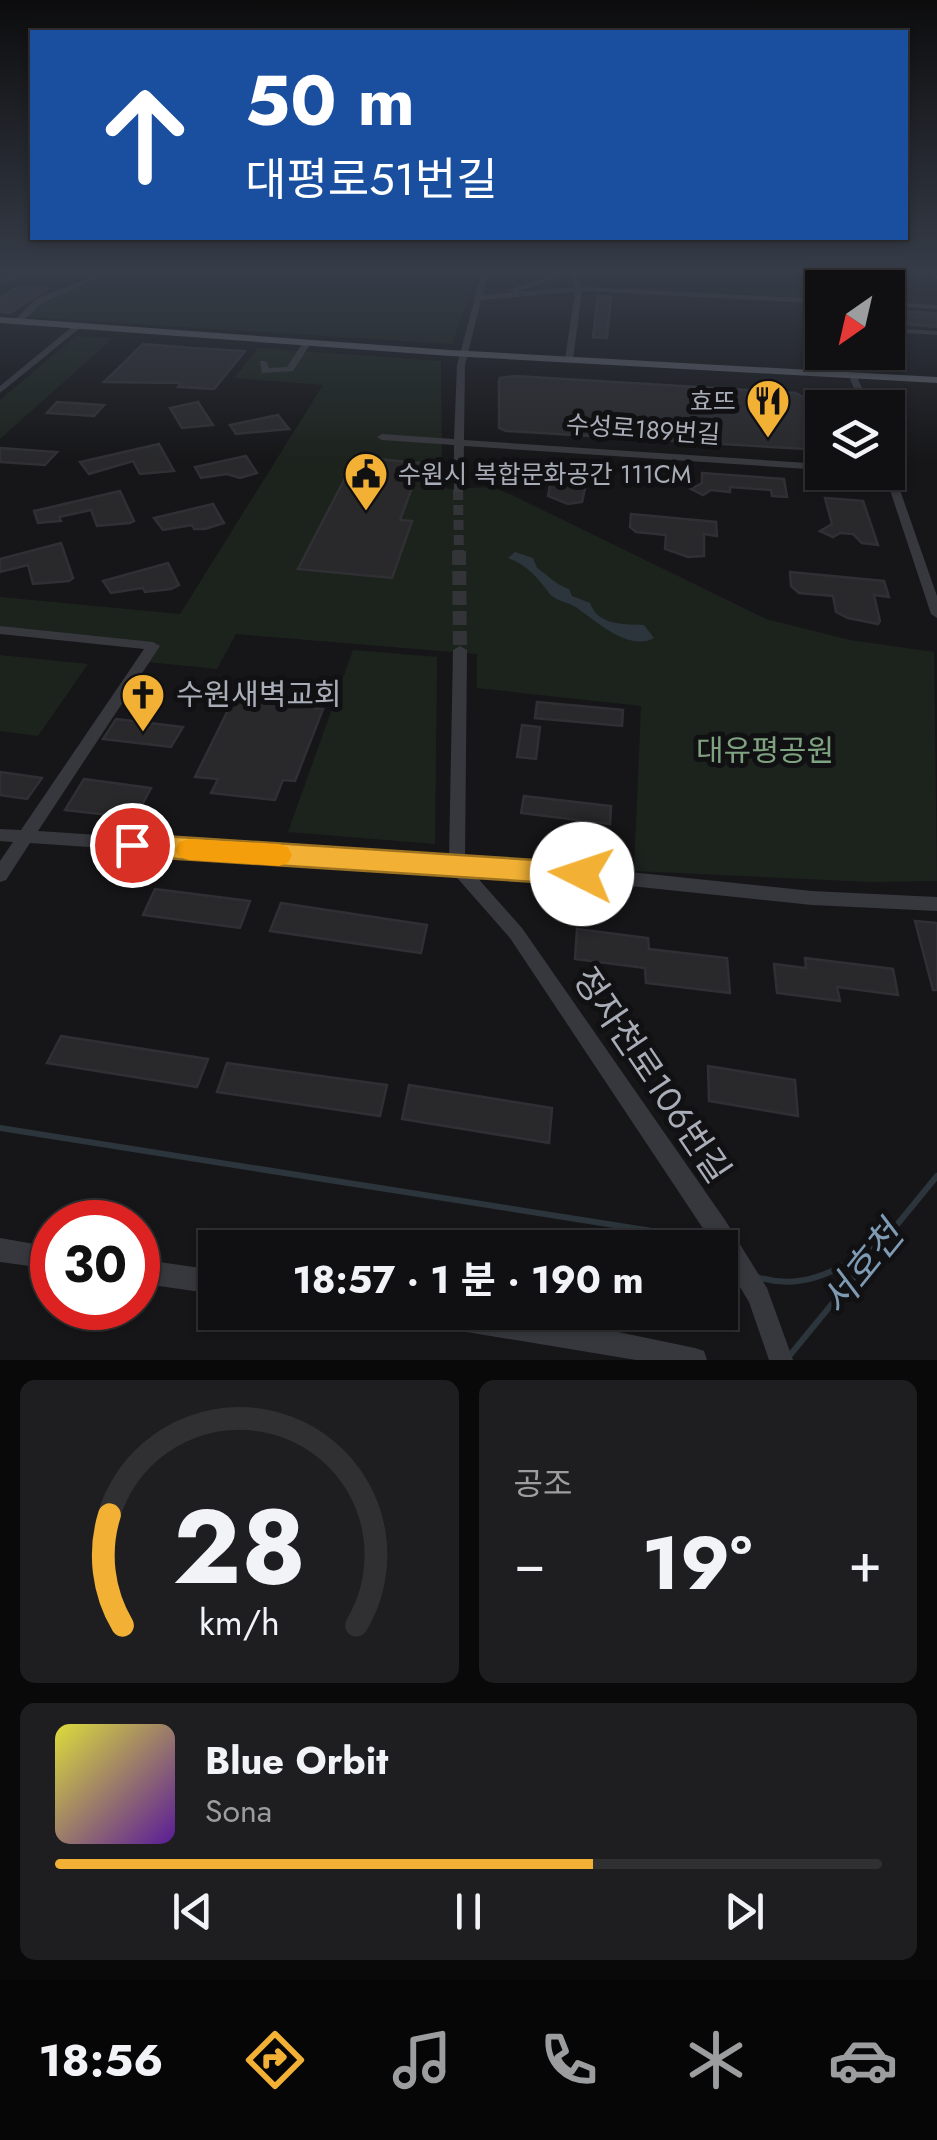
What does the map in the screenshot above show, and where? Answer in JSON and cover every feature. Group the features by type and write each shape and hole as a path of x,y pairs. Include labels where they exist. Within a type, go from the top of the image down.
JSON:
{"main road":[{"path":"176,334 826,373 854,379 937,380"},
{"path":"826,373 842,369 937,380"}],"street":[{"path":"0,390 68,334"},
{"path":"458,490 462,354 467,334"},
{"path":"569,359 573,334"},
{"path":"264,364 265,371 290,370 308,343"},
{"path":"854,379 859,390"},
{"name":"수성로189번길","path":"382,436 805,466"},
{"path":"895,490 937,614"},
{"path":"0,630 152,646 0,875"},
{"path":"457,866 460,650"},
{"path":"0,835 582,874 812,898 937,904"},
{"name":"정자천로106번길","path":"457,866 516,934 718,1228 759,1296 781,1360"},
{"path":"0,1250 30,1255"},
{"path":"160,1274 198,1280"},
{"path":"533,1330 695,1360"}],"green space":[{"path":"302,334 455,334 452,344"},
{"path":"76,336 113,338 0,439 0,400"},
{"name":"대유평공원","path":"258,348 441,361 442,465 447,489 492,487 512,495 766,619 850,640 934,652 937,881 871,882 634,871 641,706 477,688 477,654 236,634 217,669 147,662 157,644 0,627 0,597 180,614 323,385 234,378"},
{"path":"353,650 437,657 435,844 288,832"},
{"path":"0,655 88,664 38,736 0,731"}],"shaded area":[{"path":"515,552 533,558 537,568 569,589 572,596 590,603 605,620 644,625 654,638 624,638 555,598 526,568 508,558"}],"building":[{"path":"143,344 245,351 214,389 178,387 181,383 104,382"},
{"path":"500,378 796,393 805,398 805,449 506,431 499,428"},
{"path":"57,402 104,405 94,416 47,413"},
{"path":"198,402 213,425 182,428 170,408"},
{"path":"278,415 289,429 236,434 230,425"},
{"path":"159,444 174,471 140,474 133,461 89,474 80,462"},
{"path":"0,448 57,452 45,465 0,462"},
{"path":"246,456 257,473 240,478 227,474 201,478 195,467"},
{"name":"수원시 복합문화공간 111CM","path":"356,457 421,463 400,520 412,521 392,578 298,569"},
{"path":"521,467 599,474 598,485 586,484 582,502 568,504 548,496 550,485 523,482 518,477"},
{"path":"702,473 784,479 787,497 772,496 771,490 730,487 730,492 711,490 703,495 691,489 702,483"},
{"path":"120,491 134,521 130,523 97,526 91,510 59,517 61,521 38,523 34,511"},
{"path":"825,498 863,501 878,545 862,543 853,534 833,537 820,531 832,524"},
{"path":"213,504 224,523 205,529 194,529 192,525 163,530 154,518"},
{"path":"631,514 716,522 717,536 704,534 704,556 688,557 665,549 666,535 636,532 630,527"},
{"path":"61,543 73,578 69,581 33,584 28,565 0,572 0,559"},
{"path":"168,563 179,585 171,589 111,593 103,581"},
{"path":"790,572 884,581 889,597 874,595 880,621 878,624 848,618 836,612 833,596 799,593 791,586"},
{"path":"233,700 323,709 295,781 283,780 275,800 211,793 218,779 195,777"},
{"path":"537,702 623,710 622,726 535,718"},
{"name":"수원새벽교회","path":"116,719 183,727 171,747 103,739"},
{"path":"522,725 540,727 536,759 517,757"},
{"path":"0,772 42,778 27,799 0,795"},
{"path":"84,779 151,788 135,818 65,810"},
{"path":"524,796 611,806 610,824 521,813"},
{"path":"155,889 250,901 240,928 143,915"},
{"path":"281,903 427,925 421,953 270,931"},
{"path":"915,921 937,923 937,990 933,990"},
{"path":"577,929 648,938 649,949 727,958 730,993 646,983 645,968 575,959"},
{"path":"805,958 893,969 898,995 837,987 840,1001 777,993 774,964 806,968"},
{"path":"61,1036 208,1059 197,1087 47,1063"},
{"path":"227,1063 387,1085 380,1116 217,1092"},
{"path":"708,1066 795,1080 798,1116 709,1101"},
{"path":"409,1085 552,1108 549,1143 402,1119"}],"waterway":[{"path":"0,1128 646,1230"},
{"name":"서호천","path":"786,1360 937,1176"},
{"path":"757,1277 805,1280 835,1270 878,1246"}],"tunnel":[{"path":"458,490 459,554"},
{"path":"459,551 460,650"}],"slow traffic":[{"path":"189,850 279,855"}],"place":[{"name":"효뜨","path":"768,439"},
{"name":"수원시 복합문화공간 111CM","path":"366,512"},
{"name":"수원새벽교회","path":"143,733"}],"route":[{"path":"132,845 582,874"}]}
